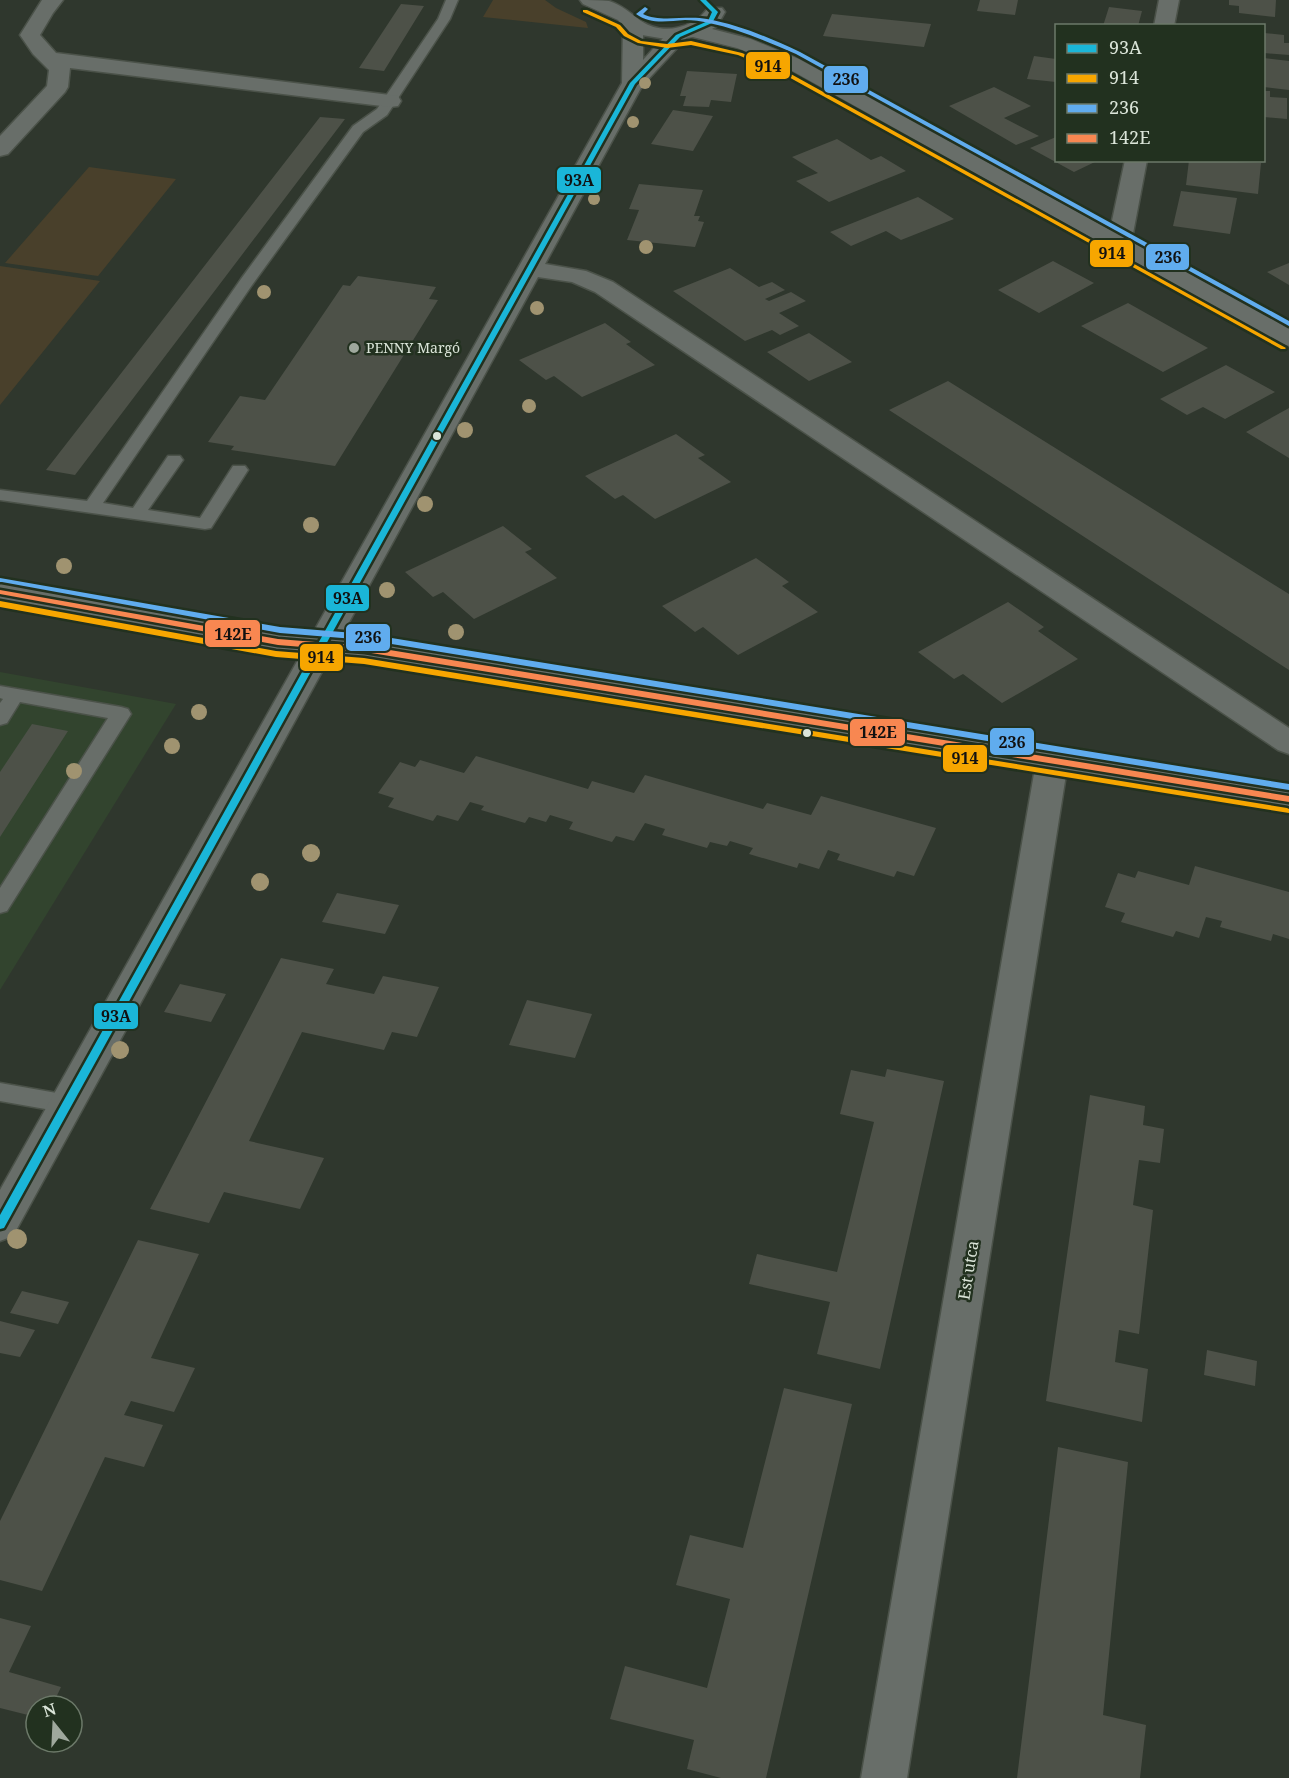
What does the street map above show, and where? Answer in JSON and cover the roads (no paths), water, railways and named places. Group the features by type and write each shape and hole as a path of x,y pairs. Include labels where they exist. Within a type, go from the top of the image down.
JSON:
{"street":[{"path":"0,148 57,87 60,69 38,50 30,35 44,9 53,0"},
{"path":"590,0 632,14 655,33 687,32 744,43 792,63 1289,338"},
{"path":"1164,24 1169,0"},
{"path":"0,1225 633,84 687,32 705,26 713,20 709,6"},
{"path":"709,6 761,32 792,63"},
{"path":"632,14 633,84"},
{"path":"51,59 390,101"},
{"path":"1119,244 1136,162"},
{"path":"532,269 578,276 604,287 1289,743"},
{"path":"0,592 278,642 365,649 1289,799"},
{"name":"Est utca","path":"884,1778 1052,762"}],"lane":[{"path":"92,507 246,282 358,129 382,112 390,101 444,19 452,0"},
{"path":"137,514 174,460"},
{"path":"0,495 205,524 239,470"},
{"path":"0,718 8,694 121,714 0,905"},
{"path":"0,1092 68,1104"}],"place":[{"name":"PENNY Margó","path":"354,348"}]}
